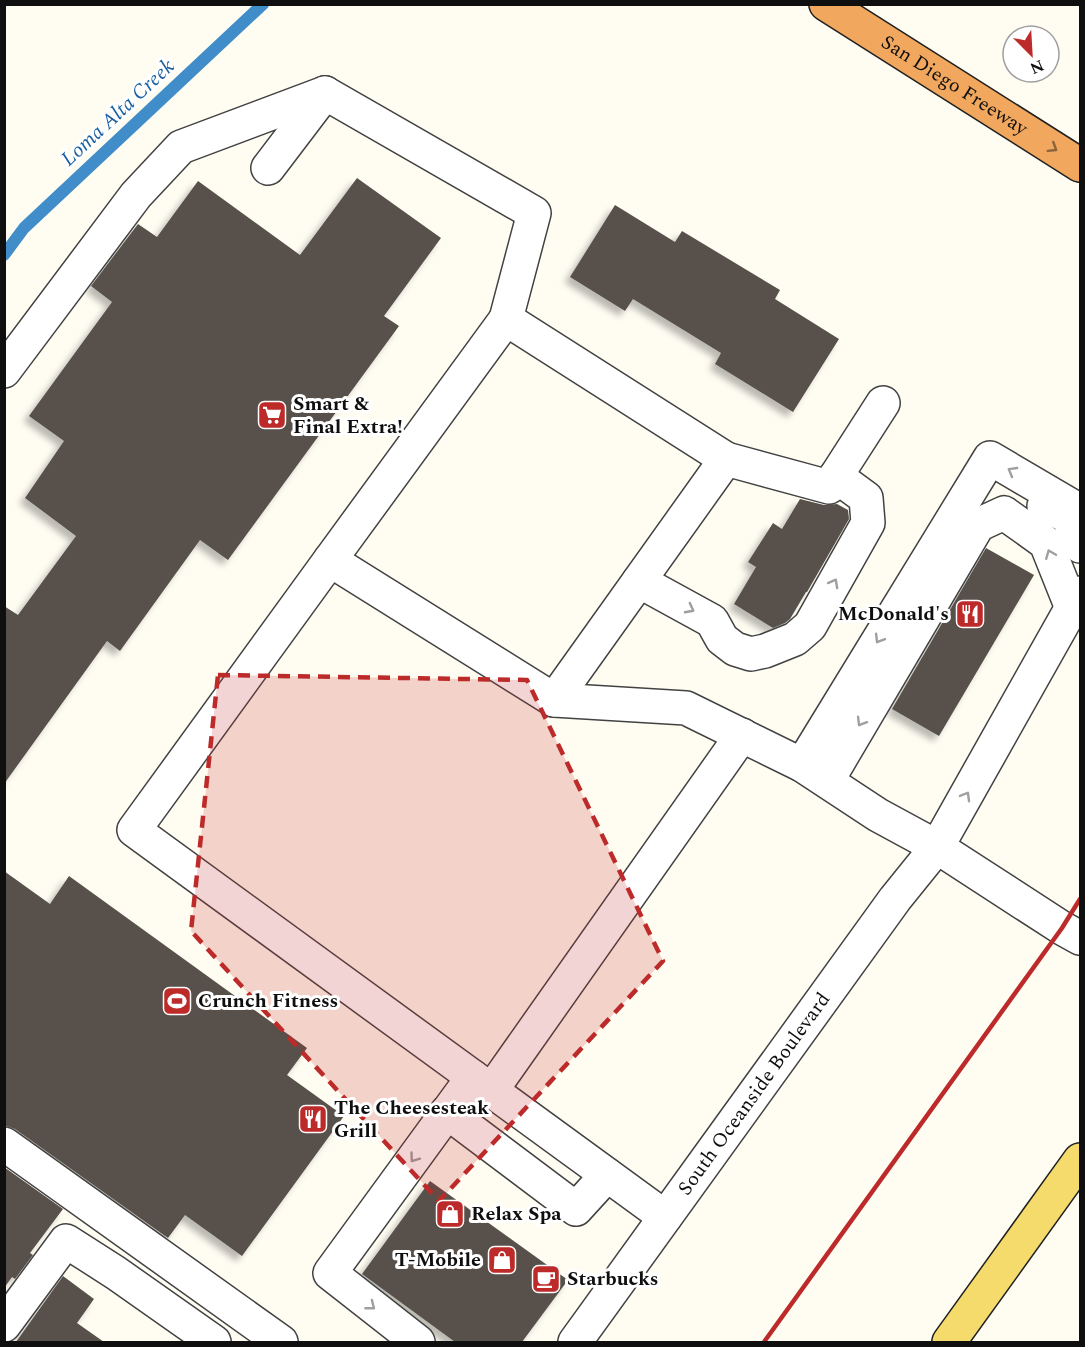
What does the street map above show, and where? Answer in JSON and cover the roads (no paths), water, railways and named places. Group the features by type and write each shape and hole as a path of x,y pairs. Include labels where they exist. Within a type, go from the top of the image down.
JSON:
{"highway":[{"name":"San Diego Freeway","path":"826,4 1080,165"}],"main road":[{"path":"949,1342 1080,1160"}],"street":[{"path":"268,168 325,93"},
{"path":"325,93 534,213 506,319 134,830 665,1217"},
{"path":"4,371 136,195 181,147 325,93"},
{"path":"506,319 726,459 829,487 883,403"},
{"path":"814,773 990,458 1080,511"},
{"path":"554,700 726,459"},
{"path":"639,581 712,621 722,639 735,649 751,654 795,639 810,626 868,523 866,498 836,476"},
{"path":"814,773 978,525 1004,513 1036,503 1068,516 1080,546"},
{"path":"1004,513 1046,543 1076,601"},
{"path":"330,560 554,700 686,708 741,735 814,773 878,815 937,847 1080,938"},
{"name":"South Oceanside Boulevard","path":"575,1342 895,899 937,847 1076,601"},
{"path":"418,1342 330,1273 447,1112 482,1084 741,735"},
{"path":"447,1112 576,1209 607,1175"},
{"path":"4,1143 281,1342"},
{"path":"10,1306 66,1240 214,1342"}],"waterway":[{"name":"Loma Alta Creek","path":"4,255 24,228 263,4"}],"railway":[{"path":"764,1342 1062,928 1080,899"}],"place":[{"name":"Smart & Final Extra!","path":"272,415"},
{"name":"McDonald's","path":"970,614"},
{"name":"Crunch Fitness","path":"177,1001"},
{"name":"The Cheesesteak Grill","path":"313,1119"},
{"name":"Relax Spa","path":"450,1214"},
{"name":"T-Mobile","path":"502,1260"},
{"name":"Starbucks","path":"546,1279"}]}
